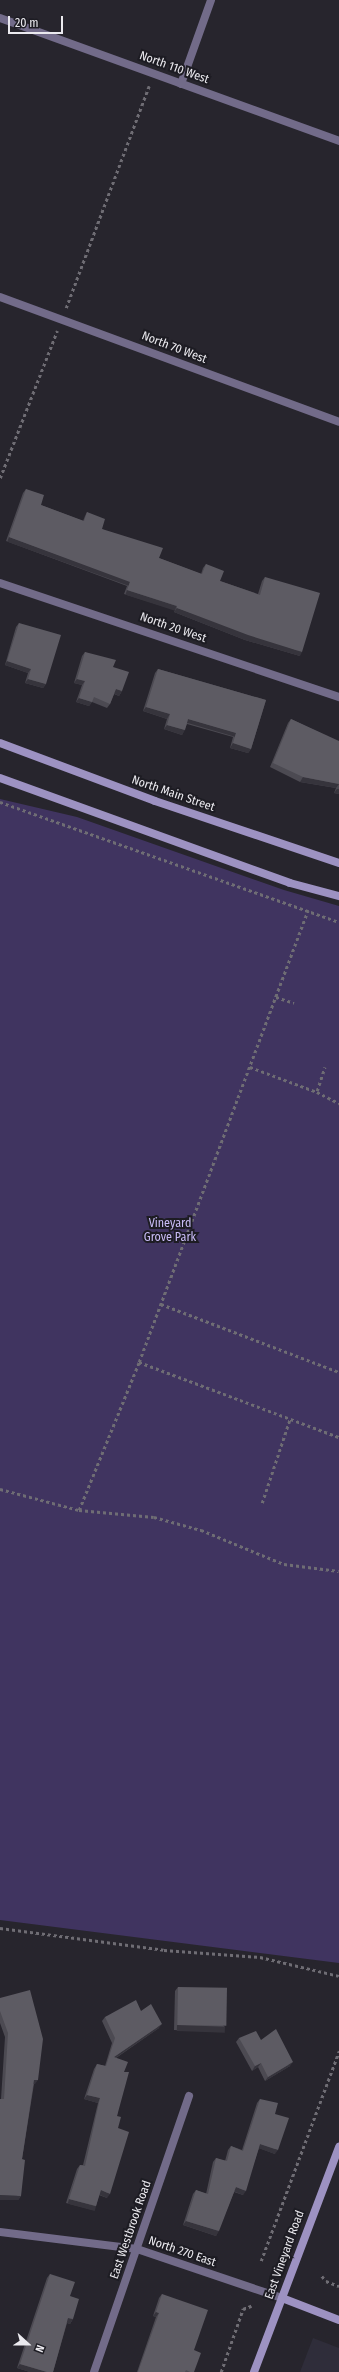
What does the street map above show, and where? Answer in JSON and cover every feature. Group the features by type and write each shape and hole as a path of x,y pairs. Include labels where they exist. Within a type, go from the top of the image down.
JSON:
{"main road":[{"name":"North Main Street","path":"0,744 155,801 339,863"},
{"path":"0,778 290,883 339,896"},
{"name":"East Vineyard Road","path":"254,2372 339,2147"},
{"path":"282,2298 339,2320"}],"street":[{"path":"181,84 211,0"},
{"name":"North 110 West","path":"0,18 339,141"},
{"name":"North 70 West","path":"0,297 339,422"},
{"name":"North 20 West","path":"0,582 339,697"},
{"name":"East Westbrook Road","path":"94,2372 189,2096"},
{"name":"North 270 East","path":"0,2232 137,2249 282,2298"}],"path":[{"path":"0,478 62,319 153,74"},
{"path":"0,802 339,922"},
{"path":"79,1510 139,1362 308,912"},
{"path":"276,997 294,1003"},
{"path":"250,1066 317,1092 339,1103"},
{"path":"317,1092 326,1067"},
{"path":"161,1304 339,1372"},
{"path":"139,1362 339,1437"},
{"path":"262,1503 290,1419"},
{"path":"0,1488 79,1510 154,1517 201,1530 284,1564 339,1571"},
{"path":"0,1928 164,1950 260,1957 339,1976"},
{"path":"261,2261 339,2051"},
{"path":"322,2276 326,2281 339,2286"},
{"path":"221,2372 243,2309 251,2306"}],"shaded area":[{"path":"313,2338 339,2348 339,2372 300,2372"}],"green space":[{"name":"Vineyard Grove Park","path":"0,799 77,817 284,890 339,906 339,1963 0,1920"}],"building":[{"path":"26,489 44,495 41,505 84,521 87,512 105,519 102,529 163,548 159,558 202,574 206,564 224,571 220,581 260,595 265,577 320,593 302,652 248,635 177,608 177,606 127,590 130,582 9,537"},
{"path":"19,623 61,635 46,684 28,679 31,669 7,661"},
{"path":"85,652 116,660 113,667 129,672 122,691 116,689 110,704 94,697 92,702 79,698 85,681 77,679"},
{"path":"158,669 266,700 251,749 233,743 236,733 188,719 185,730 167,725 170,714 146,707"},
{"path":"291,719 339,741 339,784 303,777 273,763"},
{"path":"178,1987 227,1988 226,2026 177,2025"},
{"path":"30,1990 43,2039 38,2080 34,2080 22,2159 25,2160 21,2196 0,2195 0,2099 4,2099 8,2033 0,2011 0,1998"},
{"path":"136,2000 141,2011 151,2004 162,2024 114,2057 128,2062 124,2072 129,2072 117,2116 121,2117 118,2128 129,2132 110,2194 101,2190 96,2206 69,2199 80,2165 85,2166 100,2098 87,2095 97,2064 106,2066 115,2038 105,2017"},
{"path":"276,2029 293,2062 268,2077 261,2063 255,2066 239,2038 256,2031 261,2040"},
{"path":"260,2099 278,2103 275,2114 289,2118 278,2150 260,2144 246,2191 236,2187 219,2231 186,2221 196,2190 208,2194 216,2158 227,2161 231,2146 243,2151"},
{"path":"50,2274 75,2282 70,2296 79,2299 73,2319 68,2318 53,2372 47,2372 20,2364"},
{"path":"162,2294 208,2310 194,2350 201,2353 194,2372 186,2370 185,2372 138,2372 159,2313 156,2312"}]}
